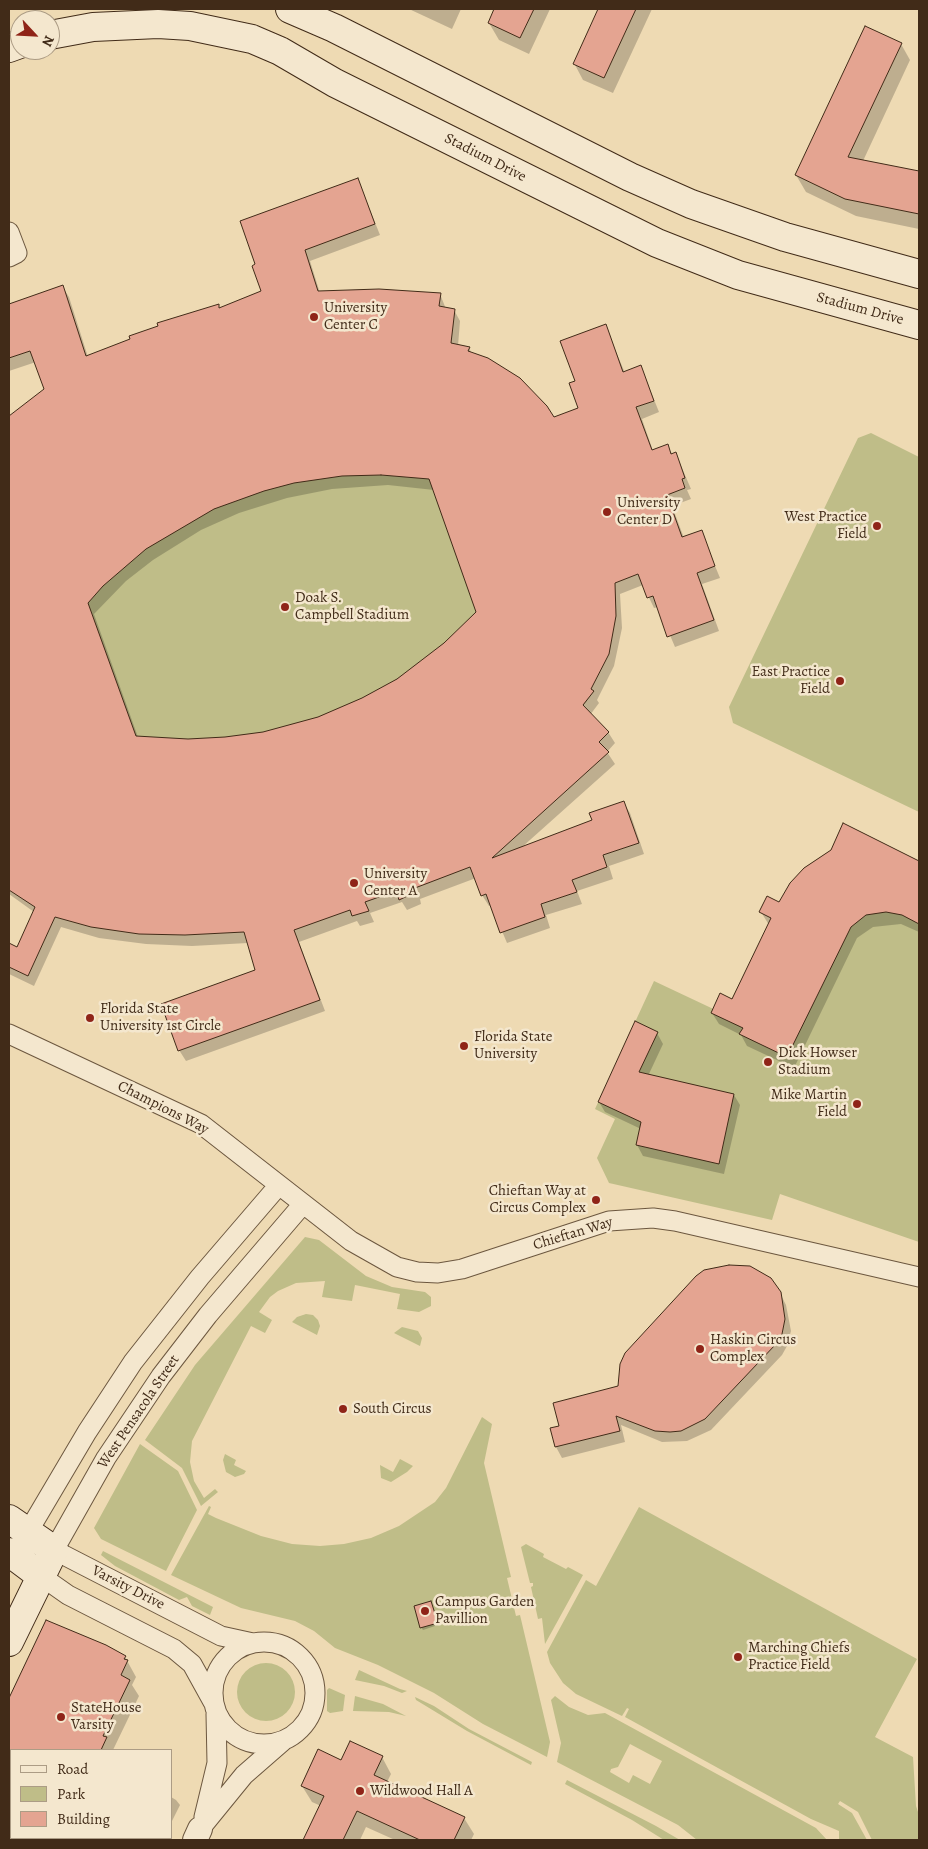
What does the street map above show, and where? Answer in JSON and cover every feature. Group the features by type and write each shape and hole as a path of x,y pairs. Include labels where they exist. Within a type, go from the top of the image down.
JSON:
{"main road":[{"path":"290,9 349,36 630,177 684,201 785,237 919,274"},
{"name":"Stadium Drive","path":"60,33 93,28 158,24 198,28 252,39 280,51 344,87 657,243 738,276 919,325"},
{"name":"Varsity Drive","path":"18,1525 54,1550"},
{"name":"West Pensacola Street","path":"9,1642 54,1550"},
{"path":"11,1554 41,1576"}],"street":[{"path":"9,232 17,254 9,257"},
{"name":"Champions Way","path":"9,1034 201,1124 303,1204"},
{"name":"West Pensacola Street","path":"11,1554 18,1525 92,1424 133,1362 200,1277 279,1185"},
{"name":"West Pensacola Street","path":"54,1550 111,1451 161,1376 197,1328 303,1204"},
{"name":"Chieftan Way","path":"303,1204 344,1236 374,1256 397,1267 417,1272 438,1273 486,1262 609,1221 653,1218 675,1221 919,1277"},
{"name":"Varsity Drive","path":"54,1550 221,1636 253,1644"},
{"path":"41,1576 61,1591 174,1649 192,1664 227,1729 249,1743 267,1744 287,1739"},
{"path":"269,1642 284,1646 298,1655 312,1675 314,1693 312,1710 302,1726 244,1775 198,1834 217,1763 213,1686 218,1670 230,1655 253,1644 269,1642"}],"green space":[{"name":"Doak S. Campbell Stadium","path":"451,343 470,347 453,402 546,660 594,691 583,706 16,854 9,846 9,455 13,452"},
{"path":"871,433 919,457 919,812 733,723 729,707 858,438"},
{"name":"Dick Howser Stadium","path":"858,833 919,862 919,1242 780,1194 772,1220 609,1183 597,1158 615,1119 595,1109 654,981 724,1014 790,883 804,868 831,850 846,844"},
{"path":"305,1237 319,1240 366,1276 392,1287 425,1292 431,1297 431,1306 419,1312 397,1309 400,1294 355,1285 352,1301 322,1297 325,1281 296,1283 270,1297 259,1312 272,1320 265,1333 251,1326 192,1441 190,1462 194,1481 204,1498 215,1489 218,1492 201,1506 182,1468 145,1440 195,1365"},
{"path":"306,1314 313,1315 318,1320 320,1326 317,1335 292,1322 297,1317"},
{"path":"402,1327 418,1331 422,1338 420,1346 394,1333"},
{"path":"482,1417 492,1424 484,1463 511,1577 507,1578 516,1616 520,1615 550,1742 547,1757 483,1724 434,1693 378,1665 335,1648 314,1631 295,1621 241,1608 171,1575 209,1506 211,1507 208,1514 216,1518 261,1536 292,1544 320,1546 344,1544 371,1538 399,1526 435,1502 446,1488"},
{"path":"140,1444 178,1471 197,1510 166,1571 101,1539 94,1528"},
{"path":"225,1454 236,1460 234,1465 246,1471 244,1474 235,1477 226,1472 223,1460"},
{"path":"400,1459 413,1466 391,1482 381,1478 380,1465 393,1472"},
{"name":"Marching Chiefs Practice Field","path":"639,1507 917,1659 875,1737 913,1757 916,1806 919,1815 919,1840 872,1840 858,1812 840,1801 838,1804 852,1813 867,1840 839,1840 839,1831 811,1819 625,1717 629,1709 627,1708 622,1716 576,1694 563,1683 550,1663 547,1652 586,1580 596,1586"},
{"path":"526,1544 544,1554 543,1557 566,1569 568,1567 583,1575 545,1644 542,1618 538,1619 531,1587 533,1583 530,1583 521,1547"},
{"path":"103,1551 213,1607 210,1615 192,1606 187,1597 179,1600 115,1566 101,1555"},
{"path":"260,1663 272,1663 287,1671 295,1686 295,1698 287,1713 272,1721 260,1721 245,1713 237,1698 237,1686 245,1671"},
{"path":"359,1670 407,1691 402,1693 384,1686 355,1680"},
{"path":"329,1688 345,1695 343,1711 330,1713 327,1711 327,1690"},
{"path":"355,1696 383,1704 406,1716 389,1712 353,1711"},
{"path":"555,1696 569,1707 588,1715 605,1713 816,1828 827,1840 697,1840 678,1825 557,1762 561,1743 551,1700","holes":["630,1744 662,1761 650,1784 633,1775 629,1783 610,1772 611,1769 618,1767"]},
{"path":"415,1697 434,1706 469,1729 532,1762 531,1765 467,1731 416,1700"},
{"path":"567,1780 680,1840 664,1840 632,1820 565,1784"}],"building":[{"path":"494,9 534,9 520,38 488,23"},
{"path":"598,9 636,9 604,78 573,64"},
{"path":"865,26 902,43 848,157 919,171 919,214 845,199 795,175"},
{"name":"Doak S. Campbell Stadium","path":"358,178 375,224 305,250 318,291 379,289 441,293 439,306 455,309 451,343 470,347 468,351 488,358 520,378 547,406 554,417 578,408 569,383 575,381 560,341 606,324 623,372 641,365 654,401 636,407 652,450 668,444 671,454 676,452 685,478 682,479 685,488 667,495 682,537 702,530 715,566 697,573 714,620 667,637 653,596 647,598 638,574 615,583 616,616 609,654 591,689 594,691 583,705 609,732 599,742 609,752 492,858 592,820 589,813 624,801 639,843 603,855 607,867 572,880 577,892 541,904 545,917 500,933 486,894 481,896 470,867 415,888 416,892 399,900 396,891 365,902 369,911 352,916 350,910 294,930 320,1000 178,1051 161,1004 255,970 244,932 185,935 139,934 91,927 55,917 28,976 9,967 9,943 17,947 35,907 9,890 9,416 44,389 30,351 9,358 9,304 63,285 86,356 130,339 129,336 158,326 157,323 219,304 219,308 261,291 252,266 255,264 240,221","holes":["381,475 429,479 476,612 444,643 397,679 362,698 318,717 263,732 225,737 188,739 136,736 88,603 103,586 146,549 214,509 264,491 294,483 342,476"]},
{"path":"843,823 919,861 919,924 902,915 886,912 866,915 851,927 787,1057 739,1034 743,1028 711,1013 720,993 732,999 771,918 759,912 767,896 779,902 790,883 804,868 831,850"},
{"path":"635,1021 658,1032 639,1072 734,1094 719,1164 636,1145 641,1122 598,1102"},
{"name":"Haskin Circus Complex","path":"729,1265 750,1266 771,1278 781,1292 785,1319 782,1334 776,1344 705,1419 681,1431 670,1432 655,1431 616,1416 620,1431 555,1447 550,1428 559,1426 553,1403 618,1386 620,1364 625,1353 696,1276 704,1270"},
{"name":"Campus Garden Pavillion","path":"431,1601 438,1623 420,1628 414,1606"},
{"name":"StateHouse Varsity","path":"46,1620 106,1645 126,1656 124,1659 128,1660 121,1675 130,1680 103,1736 107,1737 101,1749 9,1750 9,1698"},
{"name":"Wildwood Hall A","path":"350,1741 383,1756 374,1775 465,1817 454,1840 420,1840 357,1811 343,1840 303,1840 324,1796 301,1786 318,1749 341,1760"}],"place":[{"name":"University Center C","path":"314,317"},
{"name":"University Center D","path":"607,512"},
{"name":"West Practice Field","path":"877,526"},
{"name":"Doak S. Campbell Stadium","path":"285,607"},
{"name":"East Practice Field","path":"840,681"},
{"name":"University Center A","path":"354,883"},
{"name":"Florida State University 1st Circle","path":"90,1018"},
{"name":"Florida State University","path":"464,1046"},
{"name":"Dick Howser Stadium","path":"768,1062"},
{"name":"Mike Martin Field","path":"857,1104"},
{"name":"Chieftan Way at Circus Complex","path":"596,1200"},
{"name":"Haskin Circus Complex","path":"700,1349"},
{"name":"South Circus","path":"343,1409"},
{"name":"Campus Garden Pavillion","path":"425,1611"},
{"name":"Marching Chiefs Practice Field","path":"738,1657"},
{"name":"StateHouse Varsity","path":"61,1717"},
{"name":"Wildwood Hall A","path":"360,1791"}]}
